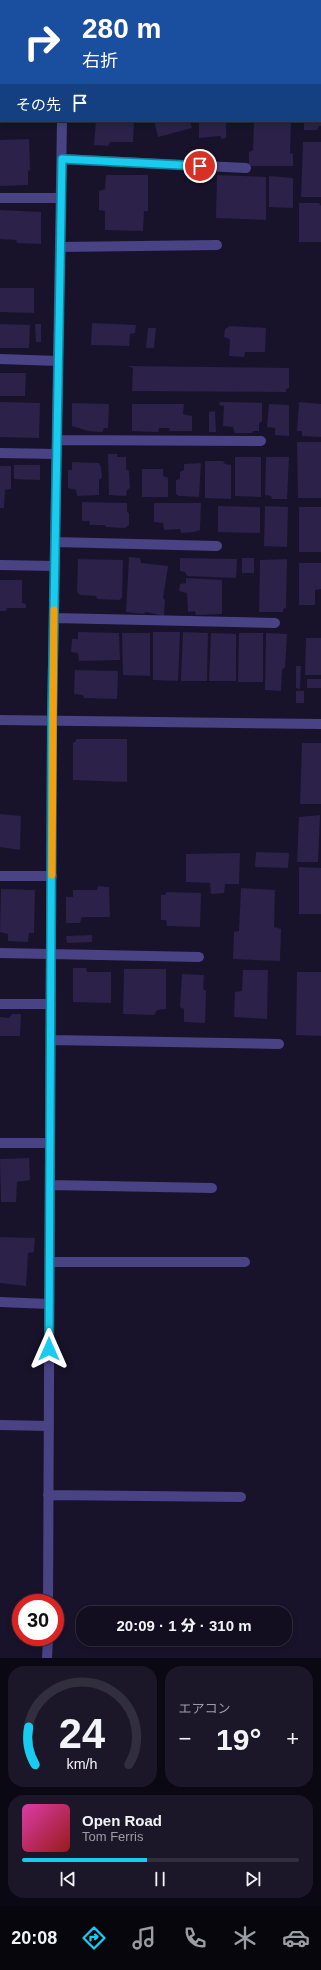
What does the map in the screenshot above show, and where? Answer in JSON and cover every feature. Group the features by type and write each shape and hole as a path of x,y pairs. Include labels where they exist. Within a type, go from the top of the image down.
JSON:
{"street":[{"path":"48,1594 52,721 62,122"},
{"path":"62,159 246,168"},
{"path":"0,198 61,198"},
{"path":"60,247 217,245"},
{"path":"0,359 58,361"},
{"path":"57,440 261,440"},
{"path":"0,453 57,454"},
{"path":"55,542 217,546"},
{"path":"0,565 55,566"},
{"path":"54,618 275,623"},
{"path":"0,720 321,724"},
{"path":"0,876 52,876"},
{"path":"0,953 199,956"},
{"path":"0,1004 51,1004"},
{"path":"51,1040 279,1044"},
{"path":"0,1143 50,1143"},
{"path":"50,1185 212,1188"},
{"path":"50,1262 245,1262"},
{"path":"0,1302 49,1304"},
{"path":"0,1425 49,1426"},
{"path":"48,1495 241,1497"},
{"path":"47,1658 48,1646"}],"building":[{"path":"96,122 134,122 133,142 110,142 108,146 94,145"},
{"path":"154,122 190,122 192,128 158,137"},
{"path":"199,122 226,122 226,138 222,139 220,136 199,138"},
{"path":"254,122 291,122 290,153 293,154 293,166 249,166 249,152 253,150"},
{"path":"304,122 321,122 321,126 319,126 317,130 304,130"},
{"path":"29,139 30,170 28,171 28,185 0,186 0,140"},
{"path":"303,142 321,142 321,197 301,197"},
{"path":"106,175 148,175 148,211 144,211 143,231 105,230 105,211 99,210 99,191 105,189"},
{"path":"217,175 266,177 266,220 216,218"},
{"path":"269,176 293,178 293,208 269,207"},
{"path":"299,203 319,203 321,206 321,242 299,242"},
{"path":"0,210 41,212 41,244 17,243 16,240 0,239"},
{"path":"0,288 34,288 34,313 0,312"},
{"path":"92,323 136,325 135,333 130,334 129,346 91,345"},
{"path":"0,324 30,325 29,348 0,348"},
{"path":"35,324 41,324 41,342 36,342"},
{"path":"230,326 266,328 265,352 245,352 244,357 229,356 230,339 224,337 225,329"},
{"path":"148,328 156,328 154,348 146,348"},
{"path":"126,366 289,368 289,388 286,389 286,392 132,391 133,368"},
{"path":"0,373 26,373 25,396 0,396"},
{"path":"0,402 40,403 39,438 0,437"},
{"path":"220,402 262,403 262,421 259,423 259,431 253,431 252,433 235,433 233,427 223,426 224,406 219,405"},
{"path":"299,402 321,404 321,437 302,436 302,431 297,431"},
{"path":"72,403 109,404 108,428 104,428 102,432 88,431 72,426"},
{"path":"132,404 184,404 183,414 192,416 192,431 170,431 169,428 159,428 158,432 132,431"},
{"path":"269,404 289,405 289,436 275,435 275,428 267,427"},
{"path":"215,411 216,432 209,432 209,412"},
{"path":"297,442 321,442 321,498 298,498"},
{"path":"108,454 117,454 117,457 126,457 126,469 129,471 130,488 127,490 126,496 109,495"},
{"path":"235,457 261,457 261,497 235,496"},
{"path":"266,457 289,457 287,499 272,499 271,496 265,495"},
{"path":"205,461 223,461 225,464 231,465 231,499 205,498"},
{"path":"72,462 99,463 102,478 99,480 99,495 77,496 76,490 68,488 68,470 72,470"},
{"path":"201,463 199,497 179,496 176,494 176,480 180,479 180,472 184,470 184,464"},
{"path":"14,465 40,465 40,480 14,479"},
{"path":"0,466 11,466 11,489 5,490 4,508 0,508"},
{"path":"142,469 163,469 163,476 168,478 168,497 142,497"},
{"path":"82,502 127,503 129,525 125,528 106,527 105,525 90,525 89,521 82,521"},
{"path":"154,503 201,503 200,530 181,533 180,529 164,530 163,523 154,522"},
{"path":"218,506 260,507 260,533 218,532"},
{"path":"265,506 288,507 287,547 264,546"},
{"path":"299,507 321,507 321,552 299,552"},
{"path":"129,557 140,558 141,563 168,566 163,598 165,600 164,616 146,612 144,614 126,612"},
{"path":"180,558 237,559 236,578 187,576 185,572 180,571"},
{"path":"242,558 254,558 254,573 242,573"},
{"path":"78,559 123,560 122,597 120,600 97,599 96,596 80,595 77,592"},
{"path":"287,559 286,608 283,609 283,612 259,612 260,560"},
{"path":"299,563 321,563 321,589 315,590 315,605 299,605"},
{"path":"186,578 222,580 222,614 196,615 195,611 188,612 187,593 179,591 180,584 186,583"},
{"path":"0,580 22,580 22,603 26,604 26,608 7,608 6,611 0,611"},
{"path":"78,632 119,633 120,660 79,661 78,653 71,652 72,639 78,639"},
{"path":"153,632 180,632 178,681 153,680"},
{"path":"183,632 208,633 207,681 181,681"},
{"path":"122,633 150,633 150,676 123,675"},
{"path":"211,633 236,634 236,681 209,681"},
{"path":"239,633 263,633 263,682 238,682"},
{"path":"266,633 287,634 285,667 282,670 281,691 265,690"},
{"path":"306,638 321,638 321,675 305,675"},
{"path":"296,666 301,666 300,689 296,688"},
{"path":"75,670 118,671 117,699 84,698 83,695 74,694"},
{"path":"307,679 321,679 321,688 307,688"},
{"path":"296,691 304,691 304,703 296,703"},
{"path":"76,739 127,739 127,782 73,780 73,743"},
{"path":"302,743 321,743 321,804 300,804"},
{"path":"0,814 21,816 20,850 0,847"},
{"path":"320,815 318,862 297,862 299,817"},
{"path":"256,852 289,853 288,868 255,867"},
{"path":"240,853 239,884 225,884 224,893 211,894 210,883 186,882 186,854"},
{"path":"299,867 321,868 321,914 299,914"},
{"path":"98,886 109,887 110,917 82,917 80,923 66,923 66,897 73,897 73,890 97,890"},
{"path":"241,888 275,890 274,927 281,929 280,961 233,959 234,932 239,931"},
{"path":"1,889 35,890 34,933 29,933 28,942 8,941 8,934 0,932"},
{"path":"167,892 201,893 200,927 167,926 166,920 161,920 161,895 165,895"},
{"path":"92,935 92,942 67,943 66,936"},
{"path":"73,968 86,968 87,972 111,972 111,1003 73,1002"},
{"path":"124,969 166,969 166,1009 157,1010 154,1015 123,1014"},
{"path":"243,970 268,970 267,1019 234,1017 235,992 242,991"},
{"path":"297,972 321,972 321,1036 296,1035"},
{"path":"182,974 204,975 203,989 206,991 205,1023 184,1022 184,1009 180,1007"},
{"path":"12,1014 21,1014 20,1036 0,1036 0,1017 9,1018"},
{"path":"29,1158 30,1180 17,1182 16,1202 1,1202 0,1159"},
{"path":"0,1237 35,1238 34,1252 28,1253 26,1286 0,1283"}],"slow traffic":[{"path":"52,875 54,610"}],"route":[{"path":"49,1349 52,721 62,159 200,166"}]}
